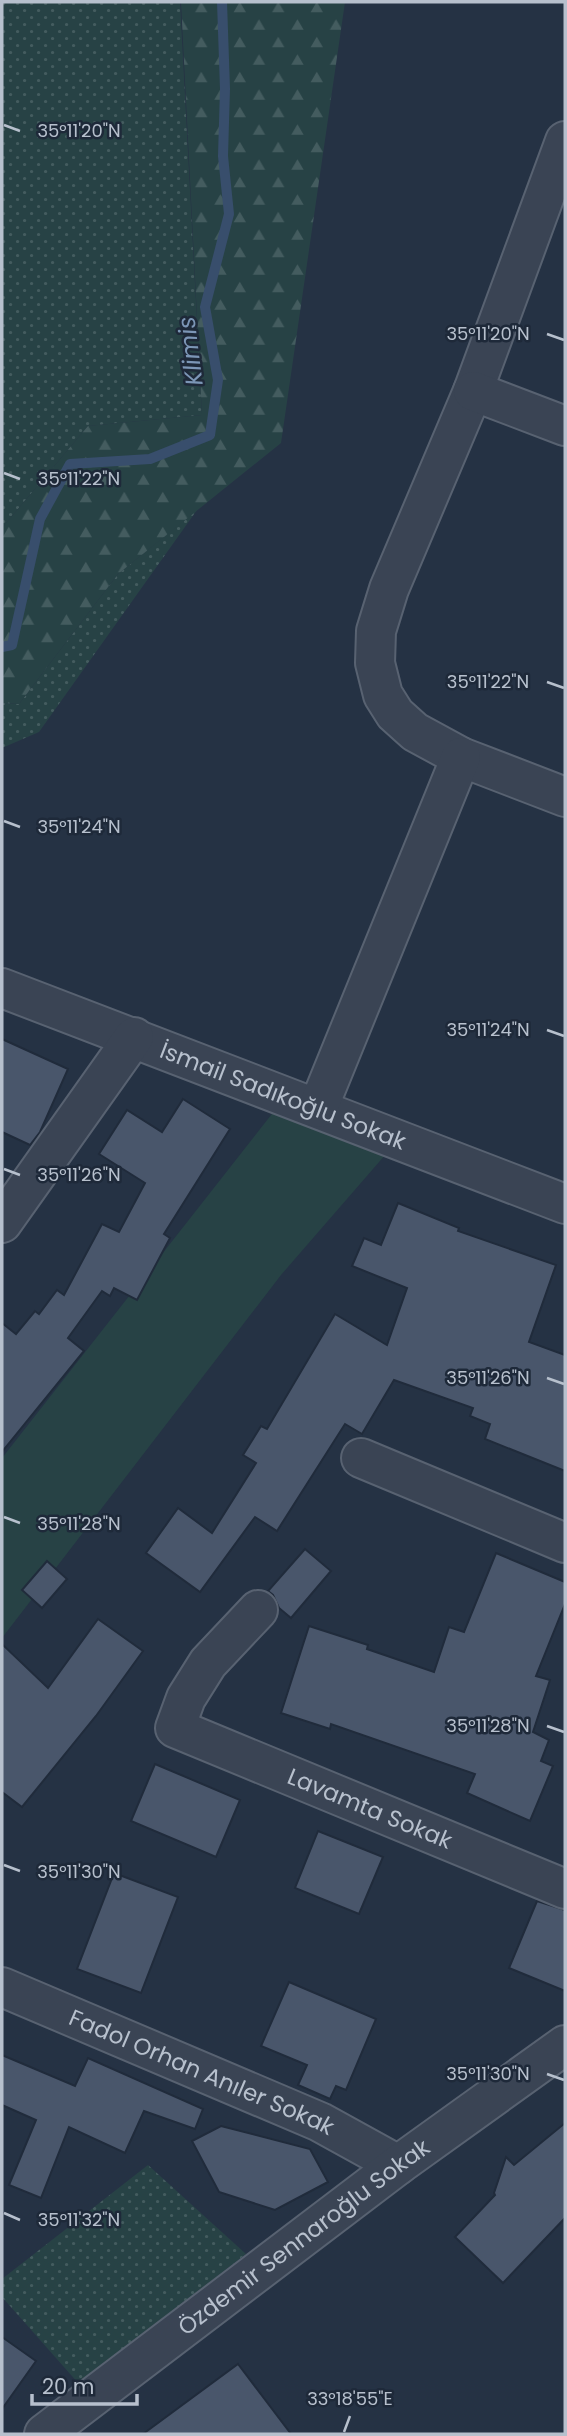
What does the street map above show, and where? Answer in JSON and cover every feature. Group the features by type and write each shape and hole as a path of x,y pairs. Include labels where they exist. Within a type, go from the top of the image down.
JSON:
{"street":[{"path":"565,141 473,391 389,589 375,642 375,663 383,695 395,714 415,732 461,757 565,797"},
{"path":"473,391 565,426"},
{"path":"318,1108 461,757"},
{"name":"İsmail Sadıkoğlu Sokak","path":"2,988 565,1204"},
{"path":"2,1223 134,1037"},
{"path":"360,1458 565,1543"},
{"name":"Lavamta Sokak","path":"258,1610 208,1663 186,1698 176,1728 565,1889"},
{"name":"Fadol Orhan Anıler Sokak","path":"2,1987 320,2122 398,2165"},
{"name":"Özdemir Sennaroğlu Sokak","path":"44,2434 398,2165 565,2045"}],"green space":[{"path":"2,2 180,2 202,415 88,426 2,528"},
{"path":"181,2 345,2 281,443 118,574 19,704 2,703 2,528 88,426 202,415"},
{"path":"197,510 39,732 2,748 2,703 19,704 118,574"},
{"path":"275,1110 386,1154 281,1275 2,1638 2,1458"},
{"path":"148,2165 246,2254 79,2384 2,2297 2,2279"}],"building":[{"path":"2,1039 68,1069 40,1132 30,1145 2,1132"},
{"path":"183,1099 230,1129 164,1234 170,1238 137,1300 114,1288 110,1296 102,1291 68,1338 84,1351 2,1452 2,1323 16,1334 35,1311 39,1314 57,1290 64,1295 102,1224 119,1232 145,1183 99,1154 127,1110 162,1132"},
{"path":"398,1203 459,1228 458,1231 556,1265 529,1342 565,1355 565,1471 485,1439 490,1424 470,1416 473,1408 394,1380 362,1434 345,1424 277,1531 255,1517 200,1592 146,1553 178,1508 212,1533 256,1463 243,1455 261,1426 267,1429 335,1314 387,1345 407,1288 352,1266 364,1238 381,1245"},
{"path":"305,1549 331,1571 291,1618 279,1608 268,1591"},
{"path":"496,1553 565,1582 565,1604 536,1676 550,1680 533,1732 549,1740 541,1761 553,1766 530,1821 467,1793 475,1774 331,1724 330,1729 281,1713 309,1626 368,1645 367,1649 434,1672 449,1627 464,1632"},
{"path":"47,1561 67,1579 42,1608 22,1590"},
{"path":"98,1619 143,1651 96,1716 22,1807 2,1792 2,1644 48,1688"},
{"path":"155,1764 240,1800 216,1857 131,1821"},
{"path":"318,1831 383,1857 359,1914 295,1888"},
{"path":"114,1873 178,1897 141,1993 77,1969"},
{"path":"537,1901 565,1910 565,1991 509,1968"},
{"path":"289,1982 376,2019 346,2090 336,2086 330,2099 298,2085 307,2065 261,2046"},
{"path":"2,2055 75,2086 88,2058 203,2109 195,2129 144,2111 125,2153 69,2127 41,2198 9,2185 36,2120 2,2105"},
{"path":"565,2123 565,2218 503,2283 455,2237 495,2195 506,2157 514,2165"},
{"path":"221,2126 310,2149 328,2182 275,2210 219,2192 192,2141"},
{"path":"2,2337 36,2361 2,2409"},
{"path":"238,2364 291,2434 143,2434"}],"waterway":[{"name":"Klimis","path":"2,647 12,645 40,519 70,464 150,459 210,435 218,380 205,307 229,214 223,156 225,89 222,2"}]}
